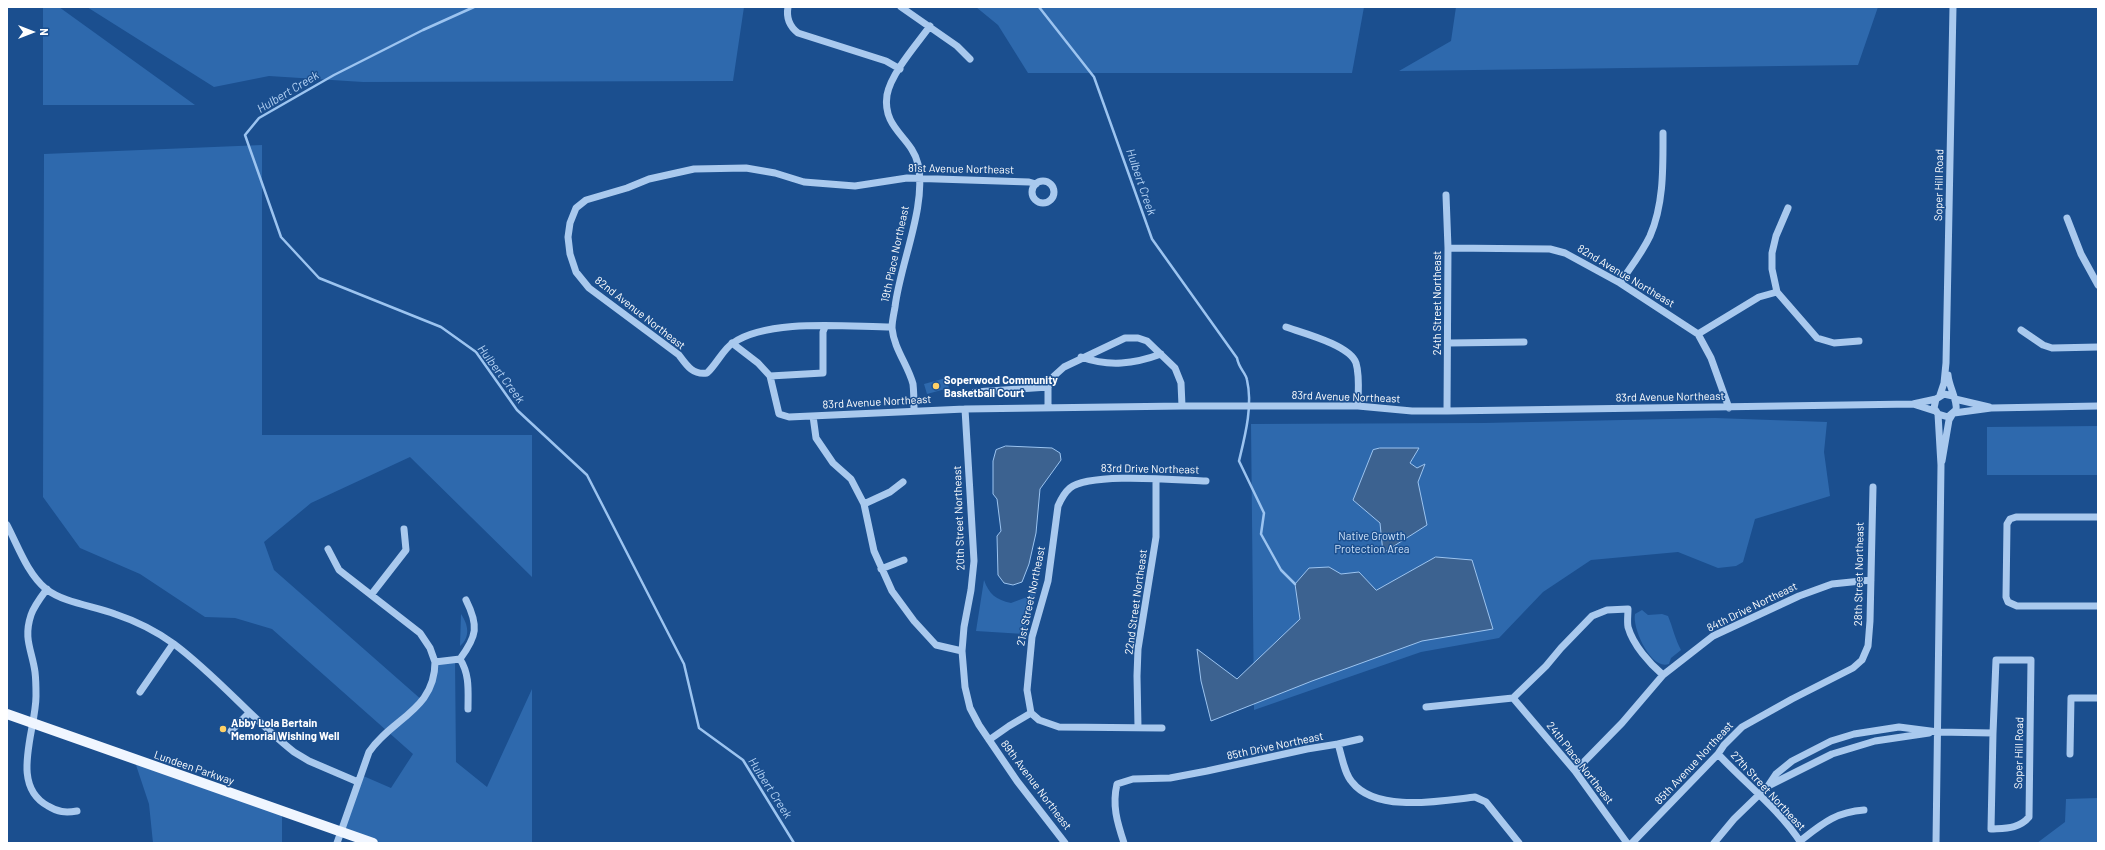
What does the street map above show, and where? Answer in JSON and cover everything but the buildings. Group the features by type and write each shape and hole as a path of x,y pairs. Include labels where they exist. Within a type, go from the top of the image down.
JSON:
{"main road":[{"name":"Lundeen Parkway","path":"7,714 373,843"}],"street":[{"path":"788,7 788,19 792,28 798,33 886,62 900,69"},
{"path":"901,7 957,46 970,59"},
{"name":"Soper Hill Road","path":"1938,397 1944,383 1946,362 1953,7"},
{"name":"19th Place Northeast","path":"914,411 912,384 898,353 892,327 896,296 914,223 920,179 918,163 912,150 892,126 886,108 890,85 930,26"},
{"path":"1620,283 1650,236 1656,218 1662,175 1663,133"},
{"name":"81st Avenue Northeast","path":"570,223 576,208 586,200 627,188 650,179 694,168 746,168 775,173 804,182 828,185 856,186 907,178 1029,182 1036,184"},
{"name":"24th Street Northeast","path":"1446,194 1449,343 1447,411"},
{"path":"1788,208 1772,253 1772,269 1777,292 1817,338 1834,343 1859,341"},
{"path":"2067,218 2082,254 2098,285"},
{"name":"82nd Avenue Northeast","path":"570,223 568,237 570,254 576,272 588,288 679,355 689,369 700,374 707,373 732,343 754,332 784,326 892,327"},
{"name":"82nd Avenue Northeast","path":"1448,248 1550,249 1565,253 1620,283 1698,334"},
{"path":"1729,408 1711,358 1698,334 1759,297 1777,292"},
{"path":"732,343 758,363 770,376 823,373 823,332 826,326"},
{"path":"1286,327 1337,346 1349,354 1356,362 1358,406"},
{"path":"2021,330 2043,345 2052,348 2098,347"},
{"path":"1048,408 1048,388 1054,376 1064,367 1081,357 1125,338 1138,338 1147,341 1175,368 1181,383 1182,406"},
{"path":"1449,343 1524,342"},
{"path":"1081,357 1098,363 1119,364 1142,361 1161,354"},
{"name":"Soper Hill Road","path":"1946,362 1949,386 1954,398"},
{"name":"83rd Avenue Northeast","path":"770,376 779,414 788,417 965,409 1182,406 1358,406 1412,411 1729,408 1913,404 1938,397"},
{"path":"975,392 1048,388"},
{"path":"1936,843 1941,465 1934,405 1938,397 1947,394 1954,398 1991,408"},
{"path":"1941,465 1949,420 1957,406 1954,398"},
{"name":"83rd Avenue Northeast","path":"1913,404 1936,413"},
{"path":"1936,413 1944,417 1953,414 1991,408 2098,406"},
{"name":"20th Street Northeast","path":"965,409 974,561 962,651 965,687 970,708 989,740"},
{"path":"813,416 816,438 833,463 851,479 864,504 874,551 892,591 914,621 936,645 962,651"},
{"name":"83rd Drive Northeast","path":"1070,487 1081,482 1106,478 1206,480"},
{"name":"22nd Street Northeast","path":"1138,727 1138,649 1156,538 1156,480"},
{"path":"864,504 890,492 903,482"},
{"name":"21st Street Northeast","path":"1031,714 1027,690 1032,637 1048,581 1058,506 1070,487"},
{"name":"28th Street Northeast","path":"1862,660 1868,646 1873,487"},
{"path":"2098,517 2016,517 2010,519 2007,524 2006,597 2008,602 2017,606 2098,606"},
{"path":"7,524 24,561 47,589 61,597 115,614 145,626 194,660 249,713 294,752 308,761 358,782"},
{"path":"371,595 406,550 404,529"},
{"path":"328,549 339,570 420,633 430,648 435,662 435,675 423,701 377,741 369,752 337,843"},
{"path":"881,569 904,560"},
{"name":"84th Drive Northeast","path":"1574,771 1622,723 1663,675 1713,636 1753,616 1832,584 1871,580"},
{"path":"47,589 31,614 27,630 28,645 35,671 36,697 34,723 26,773 31,791 40,802 56,811 66,813 77,811"},
{"path":"435,662 460,659 471,645 475,631 474,616 466,600"},
{"path":"1426,708 1513,698 1546,666 1560,648 1592,616 1607,610 1628,608 1628,627 1636,643 1656,669 1663,675"},
{"path":"140,692 173,644"},
{"path":"460,659 466,669 468,679 468,709"},
{"name":"85th Avenue Northeast","path":"1632,843 1742,727 1792,699 1853,668 1862,660"},
{"name":"Soper Hill Road","path":"1996,660 2032,660 2029,817 2023,824 2016,827 1991,829 1993,733 1996,660"},
{"name":"24th Place Northeast","path":"1513,698 1574,771 1627,843"},
{"path":"2070,754 2071,698 2098,698"},
{"path":"231,731 249,713"},
{"path":"989,740 1009,726 1031,714 1039,720 1059,727 1162,728"},
{"path":"1714,843 1734,819 1768,786 1776,774 1792,761 1830,741 1854,734 1899,727 1938,732 1993,733"},
{"path":"1768,786 1832,754 1875,741 1938,732"},
{"path":"1338,744 1360,739"},
{"name":"89th Avenue Northeast","path":"989,740 1017,781 1066,843"},
{"name":"85th Drive Northeast","path":"1124,843 1116,820 1114,799 1117,784 1132,779 1170,778 1307,749 1338,744 1350,781 1359,790 1377,799 1400,802 1475,797 1486,802 1518,843"},
{"name":"27th Street Northeast","path":"1718,754 1758,796 1772,808 1800,842"},
{"path":"1800,842 1834,816 1847,811 1864,810"}],"green space":[{"path":"43,7 59,7 195,105 43,105"},
{"path":"87,7 744,7 733,81 363,82 269,76 214,87"},
{"path":"976,7 1364,7 1352,73 1028,73 998,25"},
{"path":"1456,7 1878,7 1858,65 1399,71 1451,41"},
{"path":"262,145 262,435 532,435 532,577 410,457 311,503 264,542 274,570 423,701 435,662 455,660 456,762 487,787 532,689 532,843 373,843 340,832 361,775 391,788 413,754 272,629 235,618 205,617 140,574 80,548 43,497 44,154"},
{"name":"Soperwood Community Basketball Court","path":"946,378 949,388 927,394 924,384"},
{"name":"Native Growth Protection Area","path":"1715,418 1827,422 1824,452 1830,496 1755,519 1743,562 1736,566 1718,568 1678,552 1591,560 1543,592 1499,638 1421,652 1254,710 1251,424 1484,423"},
{"path":"2098,426 2098,475 1987,475 1987,427"},
{"path":"984,580 988,589 994,596 1011,603 1027,597 1036,582 1039,583 1024,634 976,631"},
{"path":"1642,610 1648,615 1662,614 1668,616 1681,650 1671,658 1669,664 1662,664 1656,661 1644,647 1635,620 1635,614"},
{"path":"461,614 467,626 467,635 466,639 460,646"},
{"path":"134,759 282,811 282,843 153,843 149,804"},
{"path":"2098,798 2098,843 2037,843 2065,822 2066,799"}],"shaded area":[{"path":"1006,446 1052,448 1060,453 1061,460 1040,489 1036,533 1029,564 1022,582 1013,585 1004,583 998,575 997,536 1001,531 997,499 993,494 993,461 996,450"},
{"path":"1380,448 1419,448 1410,463 1417,468 1425,464 1418,482 1427,525 1383,553 1380,523 1353,500 1373,450"},
{"path":"1436,557 1472,560 1493,629 1422,641 1312,681 1211,721 1201,681 1197,649 1237,679 1300,619 1295,584 1309,568 1329,567 1341,574 1359,572 1376,590"}],"waterway":[{"name":"Hulbert Creek","path":"474,7 423,30 334,75 259,118 245,135 281,237 319,278 441,327 476,352 517,410 587,475 684,664 699,728 743,760 794,843"},
{"name":"Hulbert Creek","path":"1039,7 1094,77 1152,239 1237,358 1246,377 1249,390 1249,410 1239,461 1264,513 1261,534 1281,570 1295,584"}],"place":[{"name":"Soperwood Community Basketball Court","path":"936,386"},
{"name":"Abby Lola Bertain Memorial Wishing Well","path":"223,729"}]}
